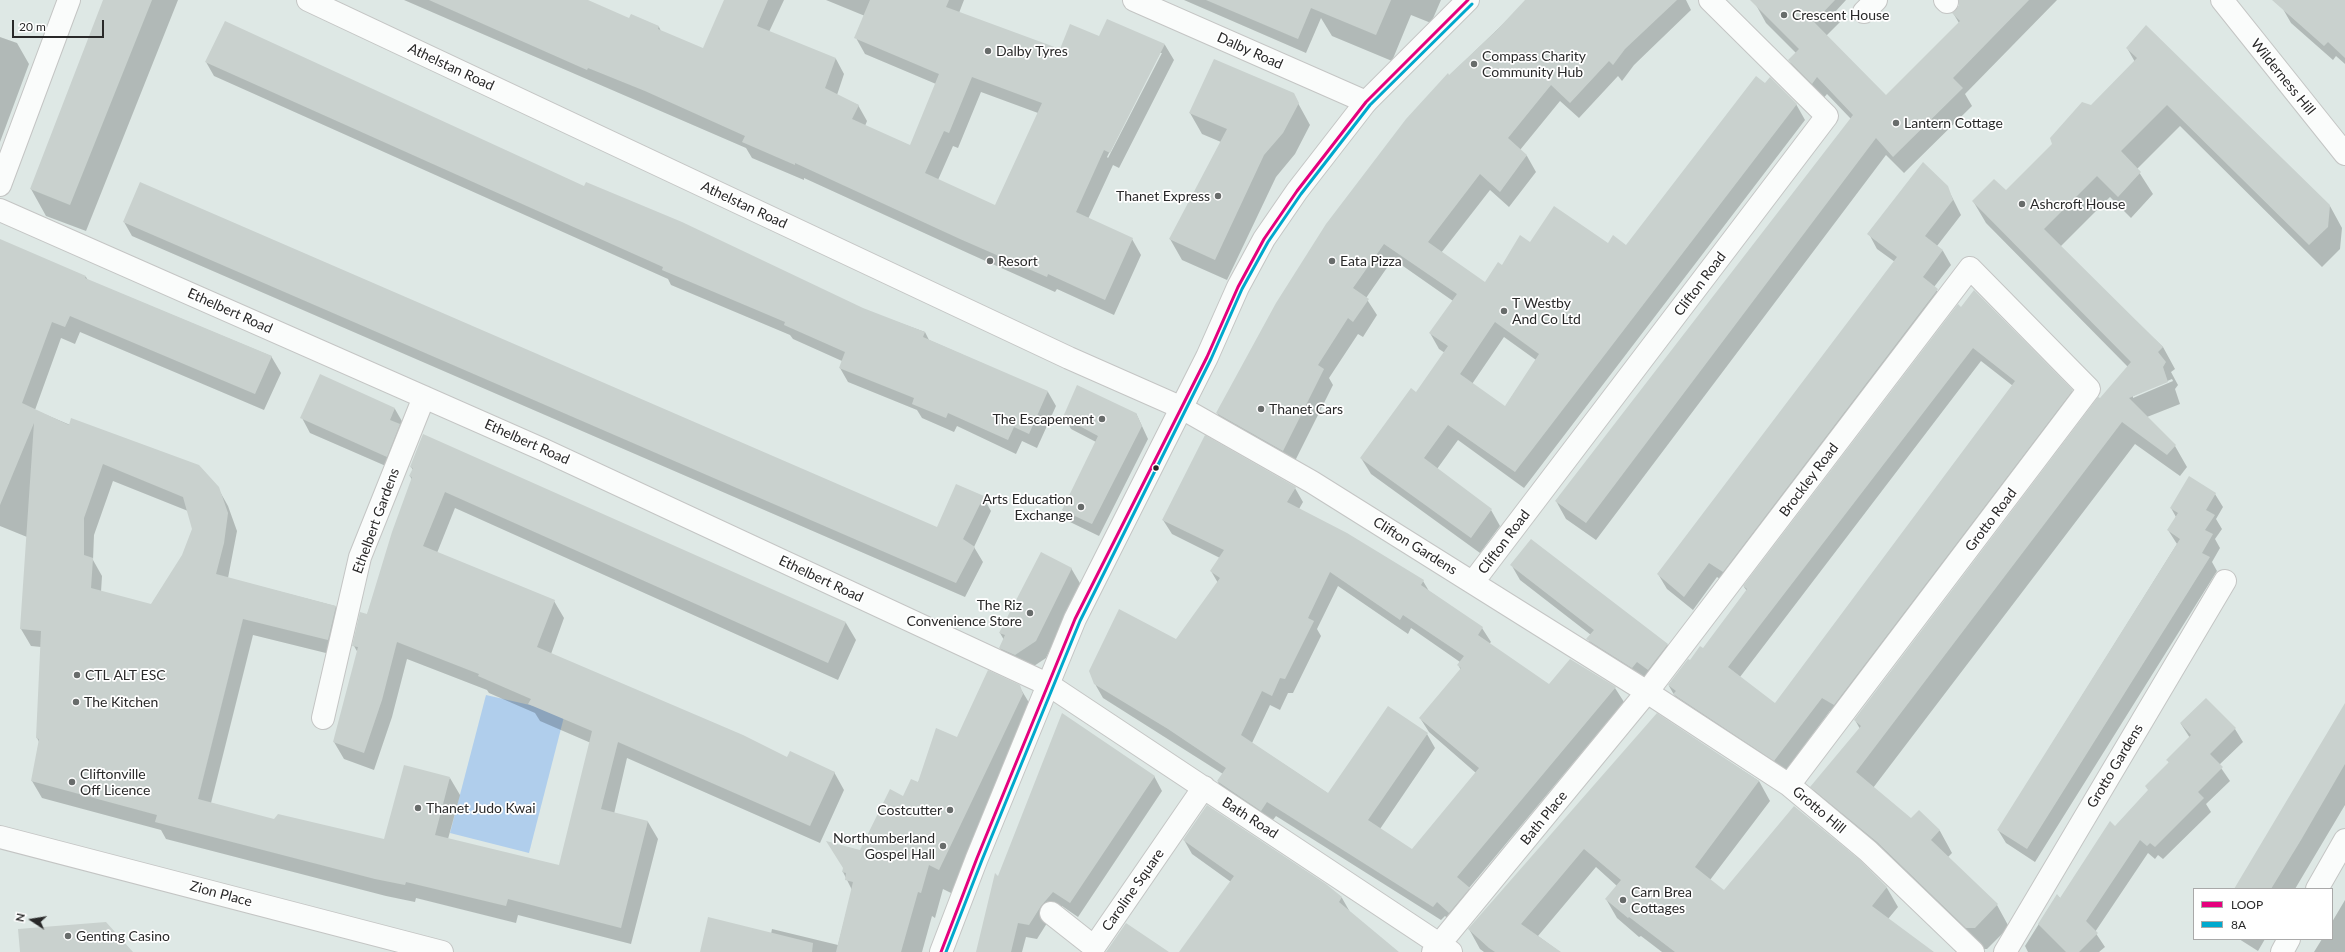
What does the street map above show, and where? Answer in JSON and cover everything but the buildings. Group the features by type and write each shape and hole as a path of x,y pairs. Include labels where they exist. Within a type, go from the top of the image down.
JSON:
{"street":[{"path":"0,185 69,0"},
{"name":"Athelstan Road","path":"308,0 1070,358 1180,407"},
{"name":"Dalby Road","path":"1134,0 1366,102"},
{"path":"941,952 977,858 1075,619 1180,407 1207,357 1238,287 1264,239 1297,191 1366,102 1468,0"},
{"name":"Clifton Road","path":"1473,582 1827,116 1710,0"},
{"name":"Wilderness Hill","path":"2222,0 2345,154"},
{"name":"Ethelbert Road","path":"0,210 544,450 1049,685"},
{"name":"Brockley Road","path":"1647,692 1970,268"},
{"name":"Grotto Road","path":"1789,785 2089,389 1970,268"},
{"name":"Ethelbert Gardens","path":"323,718 360,557 424,397"},
{"name":"Clifton Gardens","path":"1180,407 1312,482 1647,692"},
{"name":"Grotto Gardens","path":"2005,952 2225,581"},
{"name":"Bath Road","path":"1049,685 1204,787 1442,949"},
{"name":"Grotto Hill","path":"1647,692 1789,785 1868,851 1973,952"},
{"name":"Bath Place","path":"1442,949 1647,692"},
{"name":"Caroline Square","path":"1051,913 1094,947 1204,787"},
{"name":"Zion Place","path":"0,837 442,952"},
{"path":"2318,888 2345,840"},
{"path":"2282,952 2288,940"}],"shaded area":[{"path":"486,695 565,713 529,853 450,833"}],"transit line":[{"name":"LOOP","path":"941,952 977,858 1075,619 1207,357 1238,287 1264,239 1297,191 1366,102 1468,0"},
{"name":"8A","path":"946,952 1080,621 1211,359 1242,289 1268,242 1301,194 1370,105 1472,4"}],"place":[{"name":"Crescent House","path":"1784,15"},
{"name":"Dalby Tyres","path":"988,51"},
{"name":"Compass Charity Community Hub","path":"1474,64"},
{"name":"Lantern Cottage","path":"1896,123"},
{"name":"Thanet Express","path":"1218,196"},
{"name":"Ashcroft House","path":"2022,204"},
{"name":"Resort","path":"990,261"},
{"name":"Eata Pizza","path":"1332,261"},
{"name":"T Westby And Co Ltd","path":"1504,311"},
{"name":"Thanet Cars","path":"1261,409"},
{"name":"The Escapement","path":"1102,419"},
{"name":"Arts Education Exchange","path":"1081,507"},
{"name":"The Riz Convenience Store","path":"1030,613"},
{"name":"CTL ALT ESC","path":"77,675"},
{"name":"The Kitchen","path":"76,702"},
{"name":"Cliftonville Off Licence","path":"72,782"},
{"name":"Thanet Judo Kwai","path":"418,808"},
{"name":"Costcutter","path":"950,810"},
{"name":"Northumberland Gospel Hall","path":"943,846"},
{"name":"Carn Brea Cottages","path":"1623,900"},
{"name":"Genting Casino","path":"68,936"}]}
